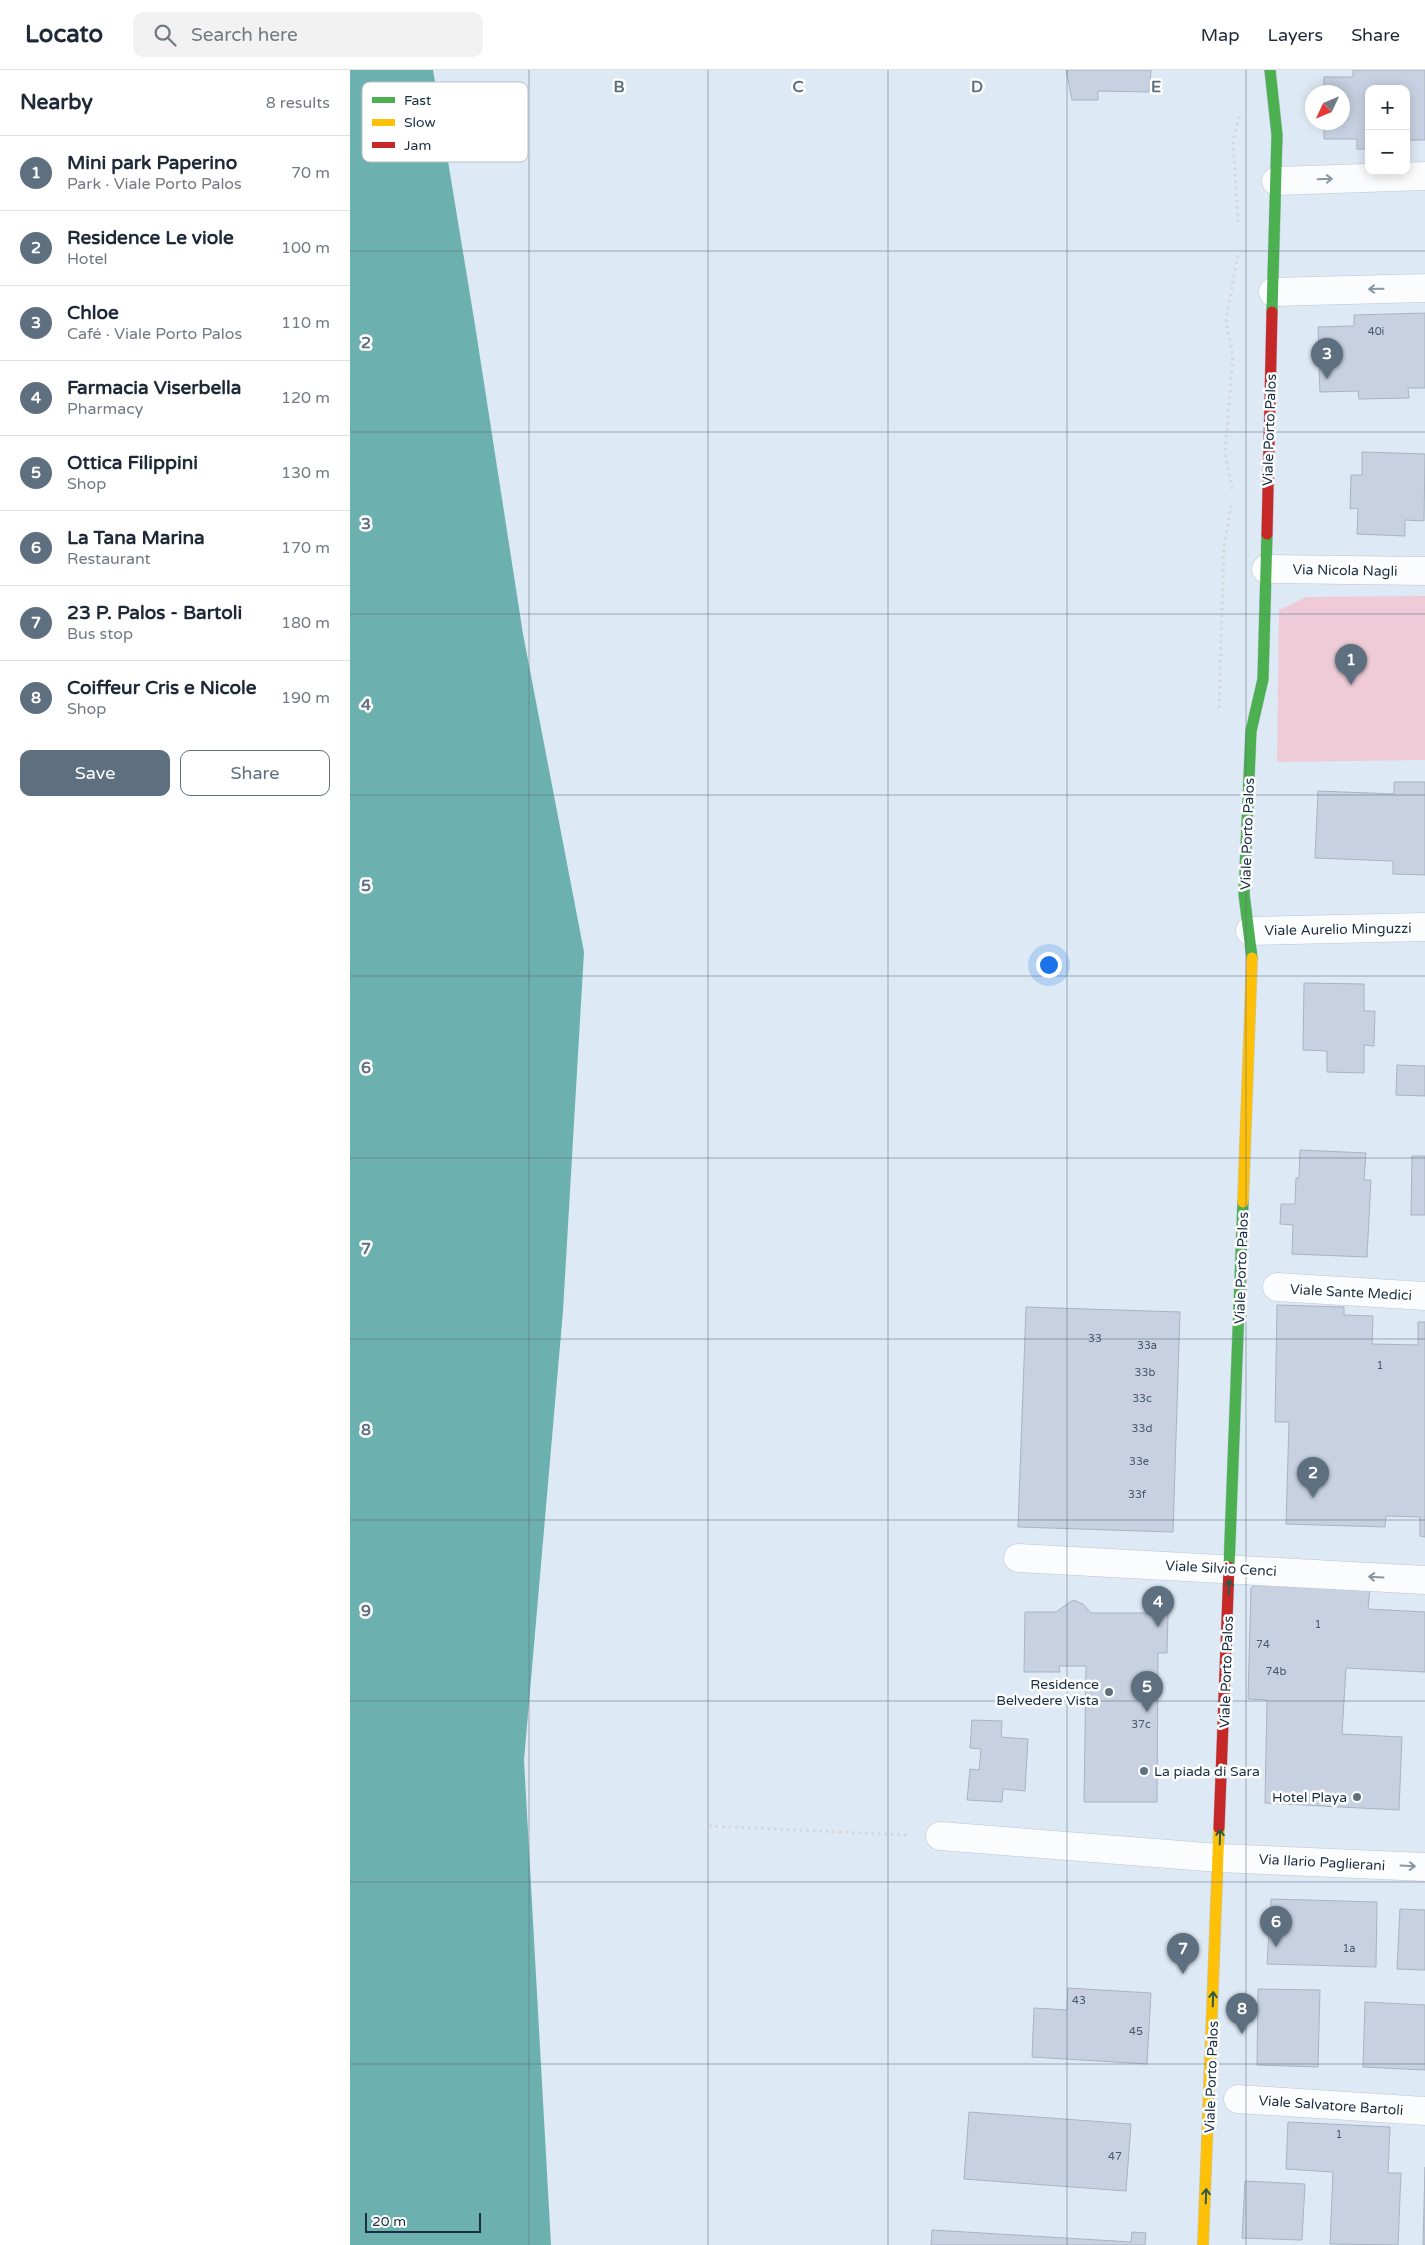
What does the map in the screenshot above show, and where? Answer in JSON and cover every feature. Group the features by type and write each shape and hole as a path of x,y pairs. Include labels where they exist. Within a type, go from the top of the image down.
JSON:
{"street":[{"name":"Viale Porto Palos","path":"1203,2245 1252,963 1250,931 1244,894 1251,731 1262,679 1266,569 1278,136 1270,70"},
{"path":"1276,181 1425,176"},
{"path":"1273,292 1425,288"},
{"name":"Via Nicola Nagli","path":"1266,569 1425,571"},
{"name":"Viale Aurelio Minguzzi","path":"1250,931 1425,927"},
{"name":"Viale Sante Medici","path":"1278,1287 1425,1296"},
{"name":"Viale Silvio Cenci","path":"1018,1558 1425,1580"},
{"name":"Via Ilario Paglierani","path":"940,1836 1219,1858 1425,1867"},
{"name":"Viale Salvatore Bartoli","path":"1238,2099 1425,2111"}],"path":[{"path":"709,1826 940,1836"}],"shaded area":[{"path":"350,70 433,70 435,82 362,82 362,162 448,162 523,634 584,952 563,1311 524,1760 551,2245 350,2245"},
{"path":"1425,596 1425,760 1277,762 1279,610 1306,597"}],"building":[{"path":"1066,70 1151,70 1149,92 1098,91 1098,100 1072,100"},
{"path":"1353,70 1425,70 1425,140 1410,140 1410,85 1365,85 1365,149 1357,149 1357,139 1324,139 1324,130 1350,130 1350,85 1324,85 1324,77 1353,77"},
{"path":"1425,313 1425,388 1408,388 1409,398 1359,399 1358,391 1320,392 1319,369 1329,368 1328,350 1319,350 1318,327 1354,326 1354,315"},
{"path":"1362,452 1425,454 1424,521 1405,520 1405,536 1357,534 1358,508 1350,509 1351,475 1362,475"},
{"path":"1394,782 1425,782 1425,875 1393,874 1393,861 1315,858 1318,791 1394,794"},
{"path":"1304,983 1364,984 1364,1011 1375,1011 1374,1046 1364,1045 1364,1073 1327,1072 1327,1051 1303,1050"},
{"path":"1397,1065 1425,1066 1425,1096 1396,1095"},
{"path":"1300,1150 1366,1153 1364,1180 1371,1180 1367,1257 1292,1254 1293,1225 1280,1224 1281,1204 1295,1204 1296,1178 1299,1178"},
{"path":"1412,1156 1425,1156 1425,1215 1411,1215"},
{"path":"1277,1305 1344,1307 1344,1315 1373,1316 1372,1344 1418,1345 1418,1322 1425,1322 1425,1537 1420,1536 1420,1517 1386,1516 1385,1527 1286,1524 1289,1422 1275,1422"},
{"path":"1026,1307 1180,1312 1173,1532 1018,1527"},
{"path":"1259,1582 1370,1587 1368,1609 1425,1612 1425,1672 1346,1668 1342,1734 1402,1737 1399,1810 1265,1803 1267,1700 1248,1699 1251,1588"},
{"path":"1073,1600 1083,1604 1091,1613 1168,1613 1167,1653 1158,1653 1157,1802 1084,1802 1086,1666 1059,1666 1060,1672 1024,1672 1025,1612 1056,1612"},
{"path":"972,1720 1002,1721 1001,1737 1028,1739 1025,1791 1003,1789 1002,1802 967,1800 970,1769 979,1770 981,1749 970,1748"},
{"path":"1271,1899 1377,1902 1376,1967 1267,1964"},
{"path":"1400,1909 1425,1910 1425,1970 1397,1969"},
{"path":"1068,1988 1151,1993 1147,2064 1032,2057 1034,2008 1067,2010"},
{"path":"1258,1989 1320,1990 1318,2067 1257,2065"},
{"path":"1365,2002 1425,2005 1425,2070 1363,2067"},
{"path":"969,2112 1131,2124 1126,2191 964,2179"},
{"path":"1288,2122 1390,2127 1388,2173 1401,2173 1398,2245 1330,2244 1333,2172 1286,2169"},
{"path":"1425,2167 1425,2245 1423,2245"},
{"path":"1245,2181 1305,2184 1302,2240 1242,2238"},
{"path":"932,2230 1131,2242 1132,2232 1146,2233 1145,2245 931,2245"}],"traffic: fast":[{"path":"1270,70 1277,135 1272,312"},
{"path":"1252,958 1244,894 1251,731 1263,679 1267,534"},
{"path":"1229,1567 1243,1202"}],"traffic: slow":[{"path":"1243,1202 1252,958"},
{"path":"1203,2245 1219,1828"}],"traffic: jam":[{"path":"1267,534 1272,312"},
{"path":"1219,1828 1229,1567"}],"place":[{"name":"Chloe","path":"1327,379"},
{"name":"Mini park Paperino","path":"1351,685"},
{"name":"Residence Le viole","path":"1313,1498"},
{"name":"Farmacia Viserbella","path":"1158,1627"},
{"name":"Residence Belvedere Vista","path":"1109,1692"},
{"name":"Ottica Filippini","path":"1147,1712"},
{"name":"La piada di Sara","path":"1144,1771"},
{"name":"Hotel Playa","path":"1357,1797"},
{"name":"La Tana Marina","path":"1276,1947"},
{"name":"23 P. Palos - Bartoli","path":"1183,1974"},
{"name":"Coiffeur Cris e Nicole","path":"1242,2034"}]}
